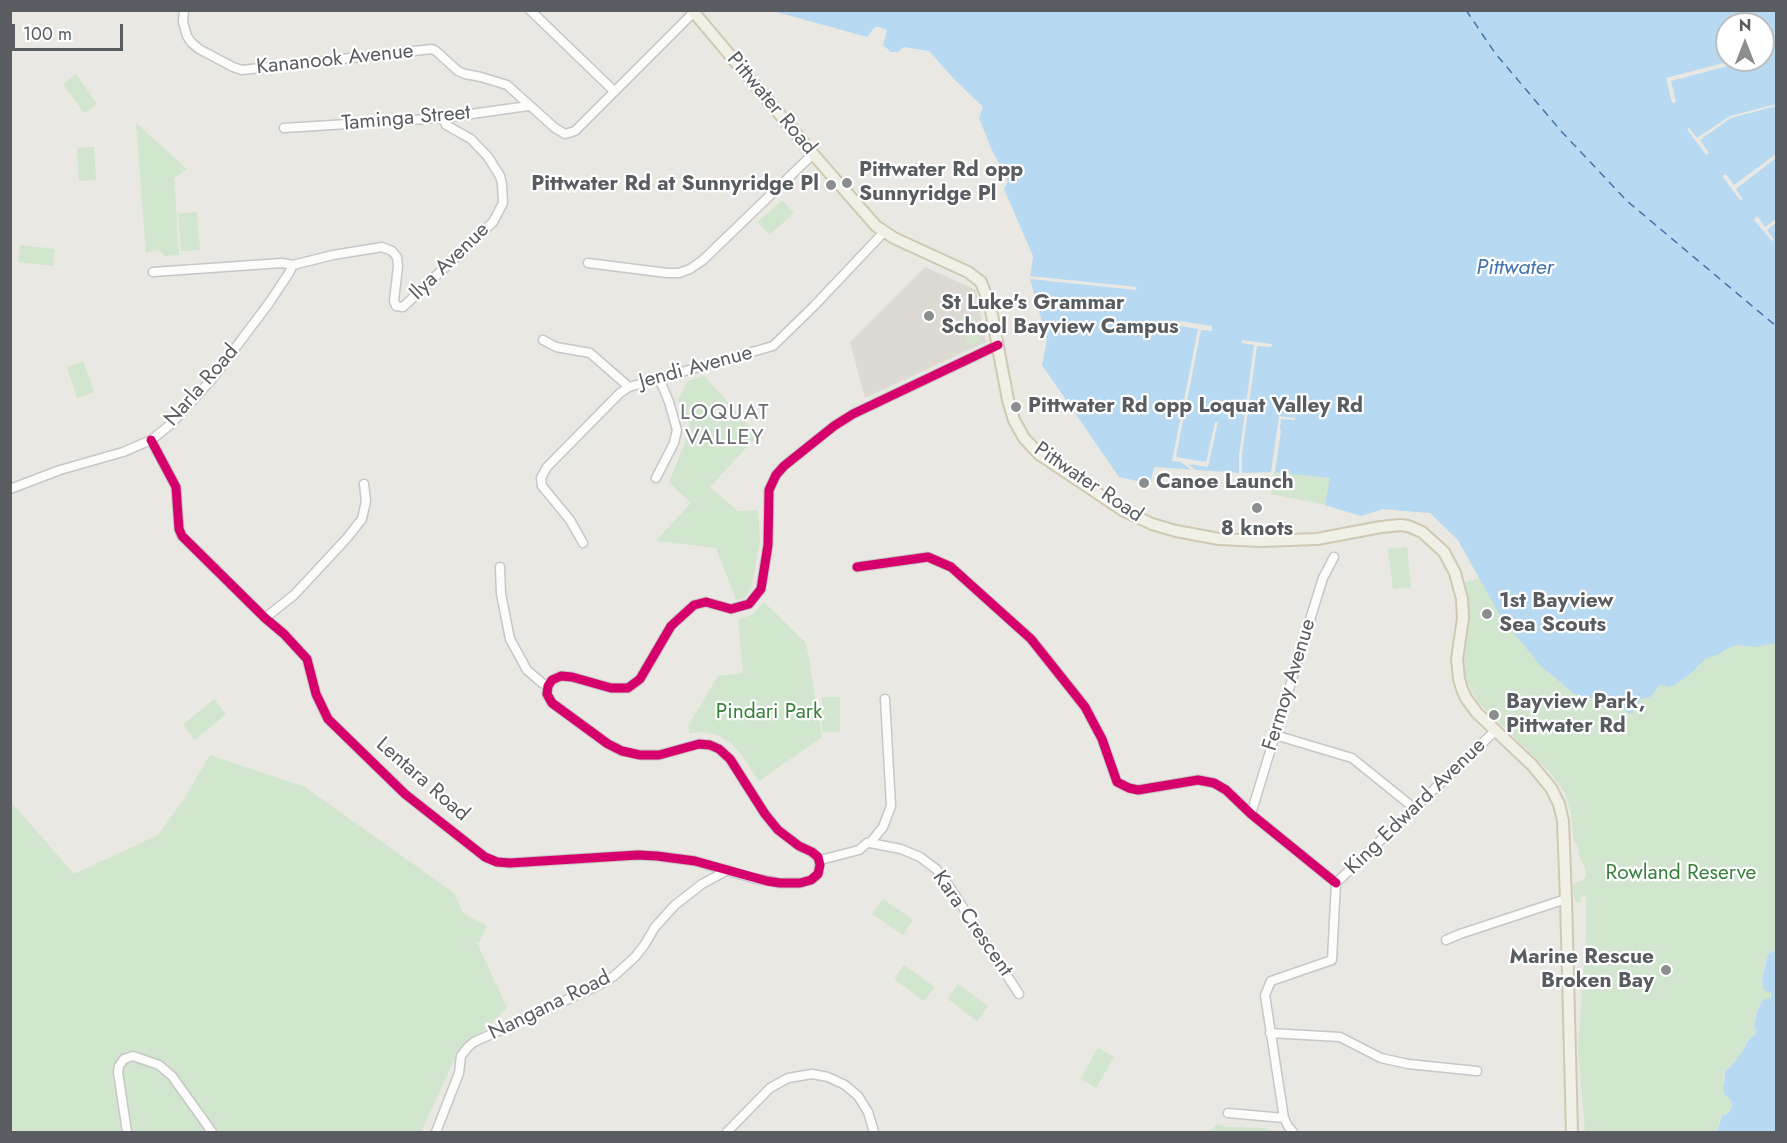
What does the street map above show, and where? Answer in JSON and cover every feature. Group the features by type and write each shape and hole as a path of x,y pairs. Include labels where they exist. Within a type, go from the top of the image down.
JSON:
{"main road":[{"name":"Pittwater Road","path":"693,11 869,219 884,232 961,268 981,282 988,297 1008,400 1018,430 1030,447 1112,504 1138,519 1184,533 1261,542 1308,540 1390,525 1408,526 1428,536 1448,558 1455,573 1463,609 1457,659 1462,689 1471,706 1532,765 1551,788 1559,804 1563,821 1572,1132"}],"street":[{"name":"Kananook Avenue","path":"184,10 183,22 191,42 199,49 238,69 248,70 432,49 465,74 507,85 558,131 569,134 575,131 693,11"},
{"path":"530,10 614,91"},
{"name":"Taminga Street","path":"284,128 443,118 528,106"},
{"name":"Ilya Avenue","path":"153,272 282,263 293,265 376,247 386,248 395,254 399,261 394,301 400,308 493,222 500,212 504,197 500,176 488,157 471,139 446,125 443,118"},
{"path":"588,263 667,273 679,273 690,269 703,260 813,154"},
{"name":"Jendi Avenue","path":"583,543 570,520 542,486 541,478 547,467 620,393 629,387 773,346 884,232"},
{"name":"Narla Road","path":"10,489 60,470 123,452 151,440 170,426 212,379 269,303 293,265"},
{"path":"543,340 556,347 590,353 629,387"},
{"path":"885,699 891,806 883,827 870,843 859,850 819,860 812,852 799,846 778,830 765,814 730,759 720,749 699,744 659,755 640,755 622,751 608,744 552,703 548,699 548,686 552,680 561,676 611,688 628,687 640,679 671,626 694,605 706,602 731,609 749,604 761,589 769,535 767,509 769,490 776,475 784,466 852,414 998,345"},
{"path":"656,478 674,443 677,430 659,378"},
{"name":"Lentara Road","path":"151,440 176,487 179,529 182,536 307,659 316,694 328,719 405,794 485,857 497,862 510,863 638,855 657,856 695,861 780,884 800,883 815,878 819,869 819,860"},
{"path":"265,618 294,595 362,519 366,501 364,484"},
{"name":"Fermoy Avenue","path":"1251,814 1323,578 1334,557"},
{"path":"857,567 928,558 951,567 1031,639 1085,707 1102,739 1117,782 1138,790 1198,780 1214,783 1226,790 1251,814 1336,883 1332,960 1272,981 1265,995 1284,1118 1293,1132"},
{"path":"500,567 501,594 510,639 527,670 542,684 548,686"},
{"name":"King Edward Avenue","path":"1336,883 1496,730"},
{"path":"1275,735 1352,758 1414,808"},
{"name":"Kara Crescent","path":"870,843 901,849 920,856 936,869 965,909 1019,994"},
{"name":"Nangana Road","path":"436,1132 459,1073 461,1056 474,1042 614,976 635,957 655,927 675,905 702,884 728,870"},
{"path":"1446,940 1566,899"},
{"path":"1270,1033 1340,1037 1381,1058 1408,1064 1477,1071"},
{"path":"127,1132 118,1072 121,1063 128,1057 134,1056 159,1065 172,1076 212,1132"},
{"path":"727,1132 770,1088 788,1078 812,1074 828,1077 845,1085 858,1096 868,1112 874,1132"},
{"path":"1228,1113 1284,1118"}],"shaded area":[{"name":"St Luke's Grammar School Bayview Campus","path":"925,267 976,290 986,342 865,398 850,342"}],"green space":[{"path":"76,74 97,104 84,113 63,84"},
{"path":"136,123 187,169 174,178 179,255 165,256 158,250 146,253"},
{"path":"94,147 96,180 79,181 77,148"},
{"path":"782,200 794,213 769,235 758,222"},
{"path":"197,212 200,250 181,251 178,214"},
{"path":"20,245 55,249 53,266 18,262"},
{"path":"973,316 981,342 968,346 960,319"},
{"path":"83,361 94,392 77,398 67,367"},
{"path":"704,376 758,435 710,487 738,511 758,510 760,540 751,589 744,598 736,600 716,548 656,541 691,503 669,482 691,428 678,400 688,381"},
{"name":"Rowland Reserve","path":"1317,467 1776,616 1776,950 1768,954 1762,983 1772,995 1770,999 1762,1001 1759,1006 1754,1025 1755,1034 1723,1076 1724,1094 1731,1100 1732,1105 1729,1113 1720,1119 1717,1132 1585,1132 1578,1049 1586,934 1586,898 1581,897 1581,902 1576,902 1573,886 1586,876 1585,867 1574,841 1571,814 1565,793 1550,772 1479,703 1467,682 1464,667 1469,619 1464,583 1479,578 1458,540 1430,513 1383,509 1361,516 1322,504 1271,494 1274,472 1312,476"},
{"path":"1407,547 1411,587 1393,589 1388,549"},
{"name":"Pindari Park","path":"764,602 806,643 822,737 759,781 732,744 718,735 702,732 690,733 688,726 718,676 743,673 738,619 752,615"},
{"path":"822,697 840,697 840,732 822,732"},
{"path":"214,699 226,714 195,740 183,725"},
{"path":"210,755 305,787 454,893 463,913 487,926 479,942 476,941 507,1008 454,1060 421,1132 11,1132 10,801 74,874 158,835 182,802"},
{"path":"883,899 913,920 903,935 872,914"},
{"path":"904,965 935,987 924,1001 894,979"},
{"path":"958,984 988,1006 977,1021 948,999"},
{"path":"1098,1048 1114,1057 1096,1088 1080,1079"},
{"path":"1218,1124 1227,1127 1265,1128 1274,1132 1208,1132"}],"water":[{"name":"Pittwater","path":"773,11 1776,11 1776,643 1755,647 1737,645 1705,659 1688,676 1673,686 1660,685 1650,697 1641,699 1632,714 1607,702 1574,694 1539,664 1501,617 1458,540 1430,513 1383,509 1361,516 1325,505 1330,478 1274,472 1242,473 1154,467 1150,484 1119,477 1042,365 1047,340 1030,279 1033,256 1004,189 1008,182 979,118 983,107 929,51 904,47 898,52 891,52 883,45 887,30 875,27 867,37"},
{"path":"1776,950 1776,1132 1717,1132 1722,1116 1729,1113 1732,1105 1731,1100 1724,1094 1725,1072 1755,1034 1754,1025 1762,1001 1771,998 1771,992 1763,988 1762,978 1768,954"}],"pier":[{"path":"1715,65 1715,69 1671,81 1676,102 1672,103 1666,78"},
{"path":"1776,104 1776,106 1731,118 1700,140 1709,153 1706,155 1687,129 1689,128 1697,138 1730,116"},
{"path":"1776,154 1776,158 1736,189 1743,199 1740,200 1722,176 1726,174 1734,185"},
{"path":"1757,216 1765,227 1776,219 1776,223 1767,230 1774,240 1772,241 1754,220"},
{"path":"1030,276 1137,287 1136,290 1030,279"},
{"path":"1180,321 1212,326 1212,331 1201,330 1176,457 1206,462 1215,422 1218,422 1208,467 1188,464 1196,470 1190,469 1181,462 1172,461 1198,329 1180,326"},
{"path":"1242,340 1272,344 1271,347 1257,346 1242,455 1242,473 1239,473 1239,456 1254,345 1242,343"},
{"path":"1279,416 1295,418 1295,420 1281,419 1275,472 1271,472"}],"ferry route":[{"path":"1466,10 1495,53 1561,131 1627,201 1776,326"}],"cycle path":[{"path":"151,440 176,487 179,529 182,536 307,659 316,694 328,719 405,794 485,857 497,862 510,863 638,855 657,856 695,861 767,881 800,883 811,880 818,874 820,865 818,857 778,830 765,814 730,759 719,749 699,744 659,755 640,755 622,751 608,744 552,703 547,694 548,686 552,680 561,676 611,688 628,688 640,679 671,626 694,605 706,602 731,609 749,604 761,589 768,545 769,490 776,475 784,466 834,426 853,414 998,345"},
{"path":"857,567 928,557 951,567 1031,639 1085,707 1102,739 1117,782 1138,790 1198,780 1214,783 1226,790 1251,814 1336,883"}],"place":[{"name":"Pittwater Rd opp Sunnyridge Pl","path":"847,183"},
{"name":"Pittwater Rd at Sunnyridge Pl","path":"831,185"},
{"name":"St Luke's Grammar School Bayview Campus","path":"929,316"},
{"name":"Pittwater Rd opp Loquat Valley Rd","path":"1016,407"},
{"name":"Canoe Launch","path":"1144,483"},
{"name":"8 knots","path":"1257,508"},
{"name":"1st Bayview Sea Scouts","path":"1487,614"},
{"name":"Bayview Park, Pittwater Rd","path":"1494,715"},
{"name":"Marine Rescue Broken Bay","path":"1666,970"}],"district":[{"name":"LOQUAT VALLEY","path":"725,426"}]}
